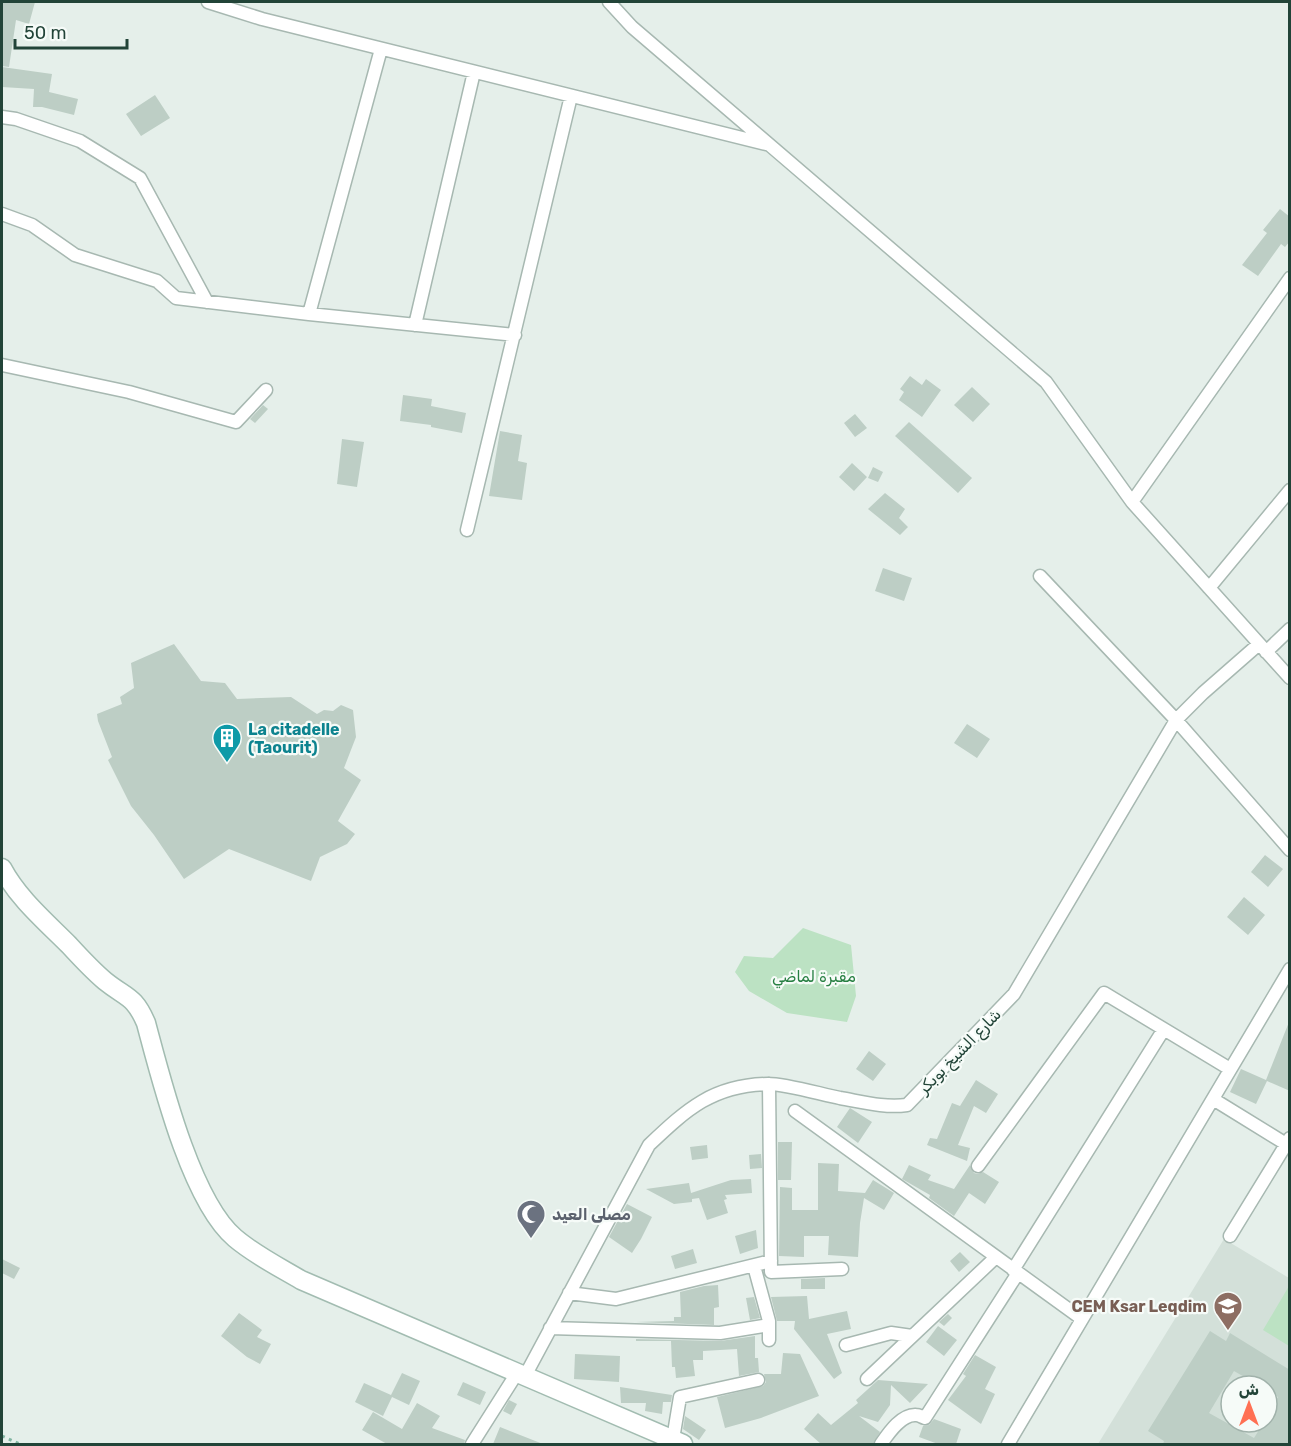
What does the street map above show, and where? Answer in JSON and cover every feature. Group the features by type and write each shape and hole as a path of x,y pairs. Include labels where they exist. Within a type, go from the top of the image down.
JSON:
{"street":[{"path":"208,2 261,19 770,146"},
{"path":"609,2 632,27 1046,382 1132,502 1290,678"},
{"path":"309,314 381,49"},
{"path":"415,325 474,72"},
{"path":"467,530 571,96"},
{"path":"2,117 16,119 81,141 140,178 207,302"},
{"path":"2,214 32,225 75,255 156,281 176,298 515,335"},
{"path":"1132,502 1290,278"},
{"path":"2,365 129,392 236,422 266,390"},
{"path":"1209,588 1290,490"},
{"path":"1040,576 1176,720 1290,850"},
{"name":"شارع الشيخ بوبكر","path":"472,1444 521,1375 550,1329 649,1145 702,1100 728,1089 769,1084 887,1107 908,1106 1014,994 1176,720 1203,693 1290,629"},
{"path":"2,868 14,890 37,914 105,982 131,998 140,1008 177,1128 196,1180 213,1213 234,1237 265,1259 301,1280 675,1443 680,1397 758,1380"},
{"path":"1008,1444 1290,969"},
{"path":"978,1166 1104,993 1230,1070"},
{"path":"881,1444 905,1418 916,1415 925,1418 1164,1029"},
{"path":"769,1084 771,1272 843,1269"},
{"path":"1213,1099 1288,1141 1230,1236"},
{"path":"795,1111 1082,1319"},
{"path":"867,1379 996,1257"},
{"path":"569,1293 616,1299 771,1261"},
{"path":"754,1266 769,1325 769,1340"},
{"path":"550,1329 720,1333 769,1325"},
{"path":"846,1345 891,1333 912,1336"}],"path":[{"path":"2,1436 20,1444"}],"shaded area":[{"name":"CEM Ksar Leqdim","path":"1224,1239 1289,1278 1289,1444 1098,1444"}],"green space":[{"name":"مقبرة لماضي","path":"803,928 851,945 856,996 847,1022 787,1013 749,991 735,972 744,956 773,958"},
{"path":"1289,1286 1289,1346 1263,1330"}],"building":[{"path":"2,2 35,2 29,24 16,20 9,67 2,66"},
{"path":"2,67 52,74 49,92 78,99 74,115 33,107 34,89 2,87"},
{"path":"155,95 170,118 141,136 126,114"},
{"path":"1280,209 1290,217 1290,241 1285,247 1281,244 1258,276 1242,265 1267,233 1263,230"},
{"path":"910,376 922,385 926,379 941,390 922,417 899,400 904,392 900,389"},
{"path":"972,387 990,404 973,422 954,405"},
{"path":"403,395 432,399 431,406 466,413 462,433 431,427 431,425 400,421"},
{"path":"263,405 268,409 255,423 250,419"},
{"path":"855,414 867,428 855,437 844,423"},
{"path":"909,422 972,478 958,493 895,436"},
{"path":"500,431 522,435 518,461 527,463 522,500 489,496"},
{"path":"342,439 364,442 357,487 337,484"},
{"path":"852,463 867,477 854,491 839,477"},
{"path":"873,467 883,472 878,482 868,478"},
{"path":"885,493 905,509 899,518 908,527 900,535 868,509"},
{"path":"883,568 912,578 904,601 875,591"},
{"name":"La citadelle (Taourit)","path":"174,644 201,681 225,683 237,699 291,697 317,714 324,710 333,711 341,705 353,710 356,737 344,768 361,780 338,821 355,834 347,844 320,857 311,881 229,849 184,879 131,806 108,760 112,757 97,714 122,704 120,697 134,688 131,663"},
{"path":"967,724 990,739 977,758 954,743"},
{"path":"1265,855 1283,869 1268,887 1251,872"},
{"path":"1244,897 1265,915 1248,935 1227,917"},
{"path":"1289,1022 1290,1091 1267,1081 1256,1104 1230,1092 1241,1069 1266,1080"},
{"path":"869,1051 886,1064 873,1081 856,1069"},
{"path":"976,1080 998,1094 986,1113 974,1106 958,1145 970,1148 967,1161 927,1145 930,1138 937,1139 952,1103 960,1106"},
{"path":"850,1108 872,1122 858,1143 837,1127"},
{"path":"778,1142 792,1142 791,1180 778,1180"},
{"path":"707,1145 708,1158 692,1160 690,1147"},
{"path":"761,1154 762,1168 750,1169 749,1155"},
{"path":"818,1163 839,1164 838,1191 865,1193 873,1180 894,1193 884,1210 864,1198 858,1257 828,1255 829,1236 804,1236 804,1257 779,1256 780,1187 792,1188 792,1210 818,1210"},
{"path":"909,1165 931,1175 928,1180 954,1189 970,1165 974,1173 983,1172 999,1182 985,1204 969,1193 954,1216 929,1198 930,1195 902,1179"},
{"path":"751,1179 752,1193 725,1195 727,1199 724,1200 728,1213 707,1220 699,1198 692,1199 692,1202 674,1204 646,1189 689,1183 691,1193 731,1180"},
{"path":"627,1204 652,1217 632,1253 609,1237"},
{"path":"756,1230 758,1248 740,1254 735,1236"},
{"path":"693,1249 697,1263 675,1269 671,1256"},
{"path":"960,1252 970,1262 959,1272 950,1261"},
{"path":"2,1259 20,1268 14,1279 2,1273"},
{"path":"825,1278 825,1289 801,1289 801,1279"},
{"path":"718,1285 719,1307 714,1308 714,1325 636,1322 674,1321 674,1317 681,1317 680,1292"},
{"path":"807,1296 809,1319 847,1311 851,1329 827,1334 842,1373 834,1379 794,1329 795,1321 777,1321 771,1297"},
{"path":"754,1297 760,1318 750,1320 746,1298"},
{"path":"239,1313 262,1330 257,1337 271,1344 260,1364 247,1357 221,1336"},
{"path":"948,1314 952,1318 944,1326 939,1322"},
{"path":"938,1326 957,1340 944,1356 926,1342"},
{"path":"1210,1331 1226,1341 1230,1333 1290,1370 1290,1444 1163,1444 1164,1441 1148,1431"},
{"path":"755,1336 755,1358 758,1358 759,1372 739,1376 737,1349 703,1351 703,1360 693,1360 695,1376 676,1378 675,1367 672,1367 671,1341 636,1341 636,1339 720,1341"},
{"path":"783,1353 800,1354 819,1396 761,1418 725,1428 717,1397 763,1386 766,1382 764,1374 781,1374"},
{"path":"575,1354 620,1356 619,1382 574,1379"},
{"path":"975,1355 996,1367 985,1389 995,1394 981,1424 948,1400 966,1376 963,1374"},
{"path":"402,1373 420,1381 409,1405 392,1397 383,1416 355,1402 364,1383 391,1395"},
{"path":"878,1380 928,1384 910,1403 891,1385 890,1405 878,1422 859,1416 880,1432 873,1444 821,1444 804,1429 818,1413 831,1425 858,1403 856,1400"},
{"path":"463,1382 486,1392 480,1405 457,1395"},
{"path":"620,1387 672,1395 671,1402 663,1402 662,1414 645,1411 646,1403 621,1403"},
{"path":"509,1400 517,1404 511,1415 503,1411"},
{"path":"417,1403 440,1416 432,1428 465,1440 464,1444 387,1444 362,1430 373,1412 402,1429"},
{"path":"685,1416 706,1430 699,1440 683,1429"},
{"path":"934,1419 961,1429 956,1444 938,1444 919,1437 923,1426 929,1425"},
{"path":"500,1427 543,1444 493,1444"}],"place":[{"name":"La citadelle (Taourit)","path":"227,764"},
{"name":"مصلى العيد","path":"531,1240"},
{"name":"CEM Ksar Leqdim","path":"1228,1332"}]}
